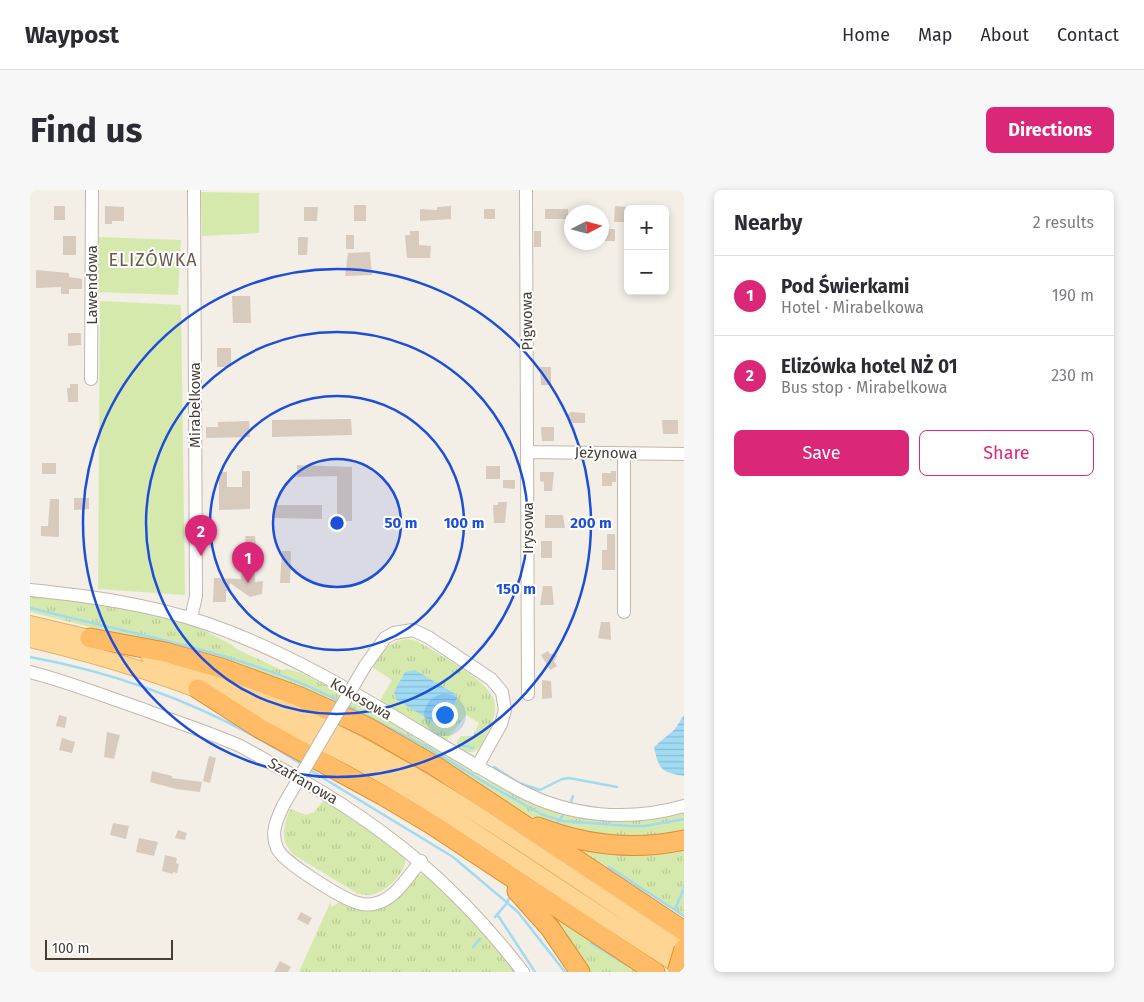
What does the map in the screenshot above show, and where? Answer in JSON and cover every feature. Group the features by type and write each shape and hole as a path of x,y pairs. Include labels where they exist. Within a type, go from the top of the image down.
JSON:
{"highway":[{"path":"90,638 165,652 221,668 298,696 384,736 435,766 684,931"},
{"path":"198,689 259,728 384,796 480,856 655,972"},
{"path":"502,811 540,827 589,842 640,846 684,840"},
{"path":"480,856 534,909 558,938 580,972"},
{"path":"677,972 684,950"}],"main road":[{"path":"30,624 90,638 210,678 282,708 352,741 462,806 684,950"},
{"path":"30,639 121,663 198,689 280,724 378,773 452,818 684,969"}],"street":[{"name":"Lawendowa","path":"92,190 92,380"},
{"name":"Mirabelkowa","path":"190,618 196,596 194,190"},
{"name":"Pigwowa","path":"526,190 528,452"},
{"name":"Jeżynowa","path":"528,452 684,454"},
{"name":"Irysowa","path":"528,452 528,694"},
{"path":"624,453 624,612"},
{"name":"Kokosowa","path":"30,590 124,602 190,618 253,642 294,661 477,767 533,797 577,811 632,815 684,806"},
{"path":"421,861 387,898 371,904 352,902 290,864 280,855 275,842 274,831 284,804 365,666 385,638 394,633 413,630 428,637 495,682 504,699 504,714 477,767"},
{"name":"Szafranowa","path":"30,672 126,703 240,746 350,808 421,861 477,917 523,972"}],"green space":[{"path":"201,192 259,193 259,233 202,236"},
{"path":"97,237 181,240 178,295 95,292"},
{"path":"100,301 181,305 185,595 98,589"},
{"path":"30,594 161,614 160,617 200,628 235,648 281,670 287,669 301,673 337,691 464,764 482,778 541,806 684,811 684,833 656,838 598,838 544,822 516,810 387,728 181,650 30,612"},
{"path":"408,639 417,641 462,668 485,686 492,695 495,709 491,726 480,748 474,752 468,752 457,747 457,742 461,736 473,736 479,723 466,715 446,741 379,702 392,680 372,667 387,648 396,642"},
{"path":"324,800 401,853 405,859 403,870 385,889 370,895 358,894 294,855 289,849 284,839 284,828 290,809 306,815 314,812"},
{"path":"553,839 684,848 684,915"},
{"path":"424,874 467,912 517,972 299,972 330,903 332,907 339,902 366,910 376,909 392,901 419,875"},
{"path":"530,894 636,972 586,972"}],"water":[{"path":"415,670 454,693 457,698 445,721 439,726 396,699 394,692 405,672"},
{"path":"684,715 684,776 662,769 654,747 675,729"}],"building":[{"path":"354,205 366,205 366,221 354,221"},
{"path":"54,206 65,206 65,220 54,220"},
{"path":"105,206 124,207 124,221 112,221 112,224 105,224"},
{"path":"451,206 451,219 420,221 420,209 437,210 437,207"},
{"path":"615,206 624,207 624,222 614,222"},
{"path":"304,207 318,207 317,221 304,221"},
{"path":"484,209 495,209 495,219 484,219"},
{"path":"545,209 564,209 564,219 545,219"},
{"path":"609,229 615,229 615,241 609,241"},
{"path":"410,231 419,231 419,245 431,246 430,258 407,258 405,235 410,235"},
{"path":"534,231 541,231 541,247 534,247"},
{"path":"346,235 354,235 354,249 346,249"},
{"path":"63,236 76,236 76,255 63,255"},
{"path":"298,237 308,237 307,255 298,255"},
{"path":"370,252 372,275 345,276 348,253"},
{"path":"36,270 69,273 69,277 82,279 82,289 69,289 69,294 61,294 61,287 36,288"},
{"path":"232,296 250,296 251,323 233,323"},
{"path":"68,333 81,333 81,345 68,346"},
{"path":"217,348 231,348 231,367 217,367"},
{"path":"540,367 551,367 551,385 541,385"},
{"path":"70,384 78,384 78,402 68,402 67,388 70,388"},
{"path":"571,412 585,413 585,423 569,423 567,415"},
{"path":"351,419 352,435 272,437 272,420"},
{"path":"662,420 678,420 678,434 663,434"},
{"path":"249,421 250,437 206,438 206,427 218,427 218,422"},
{"path":"541,427 554,427 554,441 542,441"},
{"path":"42,463 56,463 56,474 42,474"},
{"path":"297,465 352,467 352,521 337,521 337,476 297,477"},
{"path":"486,466 500,466 500,479 486,479"},
{"path":"242,471 250,471 250,509 219,510 219,472 227,472 227,487 242,487"},
{"path":"611,471 616,471 616,482 612,482 612,486 602,486 602,473 611,473"},
{"path":"540,472 554,472 552,491 544,491 544,482 540,481"},
{"path":"503,480 515,480 515,489 503,488"},
{"path":"74,498 89,498 89,509 74,510"},
{"path":"50,499 59,499 59,537 41,536 41,526 48,526"},
{"path":"498,502 507,502 505,523 494,523 493,505 498,505"},
{"path":"274,505 322,505 322,519 274,518"},
{"path":"545,515 563,515 565,528 545,528"},
{"path":"607,534 615,534 615,570 602,570 602,550 607,550"},
{"path":"245,536 255,536 256,546 246,547"},
{"path":"541,541 552,541 552,558 541,558"},
{"path":"282,551 291,551 290,583 280,583"},
{"path":"242,561 255,562 255,582 263,581 262,594 250,597 230,583 229,591 226,591 226,602 213,602 214,578 241,579"},
{"path":"543,586 552,586 554,605 540,605"},
{"path":"601,622 610,622 611,640 598,638"},
{"path":"548,651 550,654 556,654 557,656 554,661 557,666 550,670 541,655"},
{"path":"542,680 551,681 552,698 542,699"},
{"path":"59,715 67,717 65,728 56,726"},
{"path":"107,732 120,735 114,759 104,757"},
{"path":"62,738 75,742 72,753 59,750"},
{"path":"209,756 216,758 210,783 203,781"},
{"path":"152,771 172,776 172,778 202,782 200,792 176,789 150,782"},
{"path":"113,823 129,826 126,839 110,835"},
{"path":"178,830 187,833 185,840 175,838"},
{"path":"139,838 158,842 154,856 136,852"},
{"path":"165,855 177,858 176,863 179,864 177,873 173,872 173,874 162,871"},
{"path":"301,912 312,918 308,925 297,919"},
{"path":"280,961 291,967 288,972 274,972"}],"waterway":[{"path":"30,608 227,657 303,684 339,701"},
{"path":"30,657 102,674 172,698 239,728 303,765"},
{"path":"346,705 425,746 543,815 563,821 630,826 645,826 684,819"},
{"path":"460,745 473,748"},
{"path":"494,767 519,783 540,790 562,779 569,778 617,787"},
{"path":"310,770 453,857 518,912 565,972"},
{"path":"570,805 573,796"},
{"path":"556,825 565,812"},
{"path":"609,867 684,916"},
{"path":"675,909 684,888"},
{"path":"495,917 509,898"},
{"path":"497,914 535,972"},
{"path":"473,947 480,939"},
{"path":"591,943 627,965"}],"place":[{"name":"Elizówka hotel NŻ 01","path":"201,556"},
{"name":"Pod Świerkami","path":"248,583"}],"district":[{"name":"ELIZÓWKA","path":"153,260"}]}
